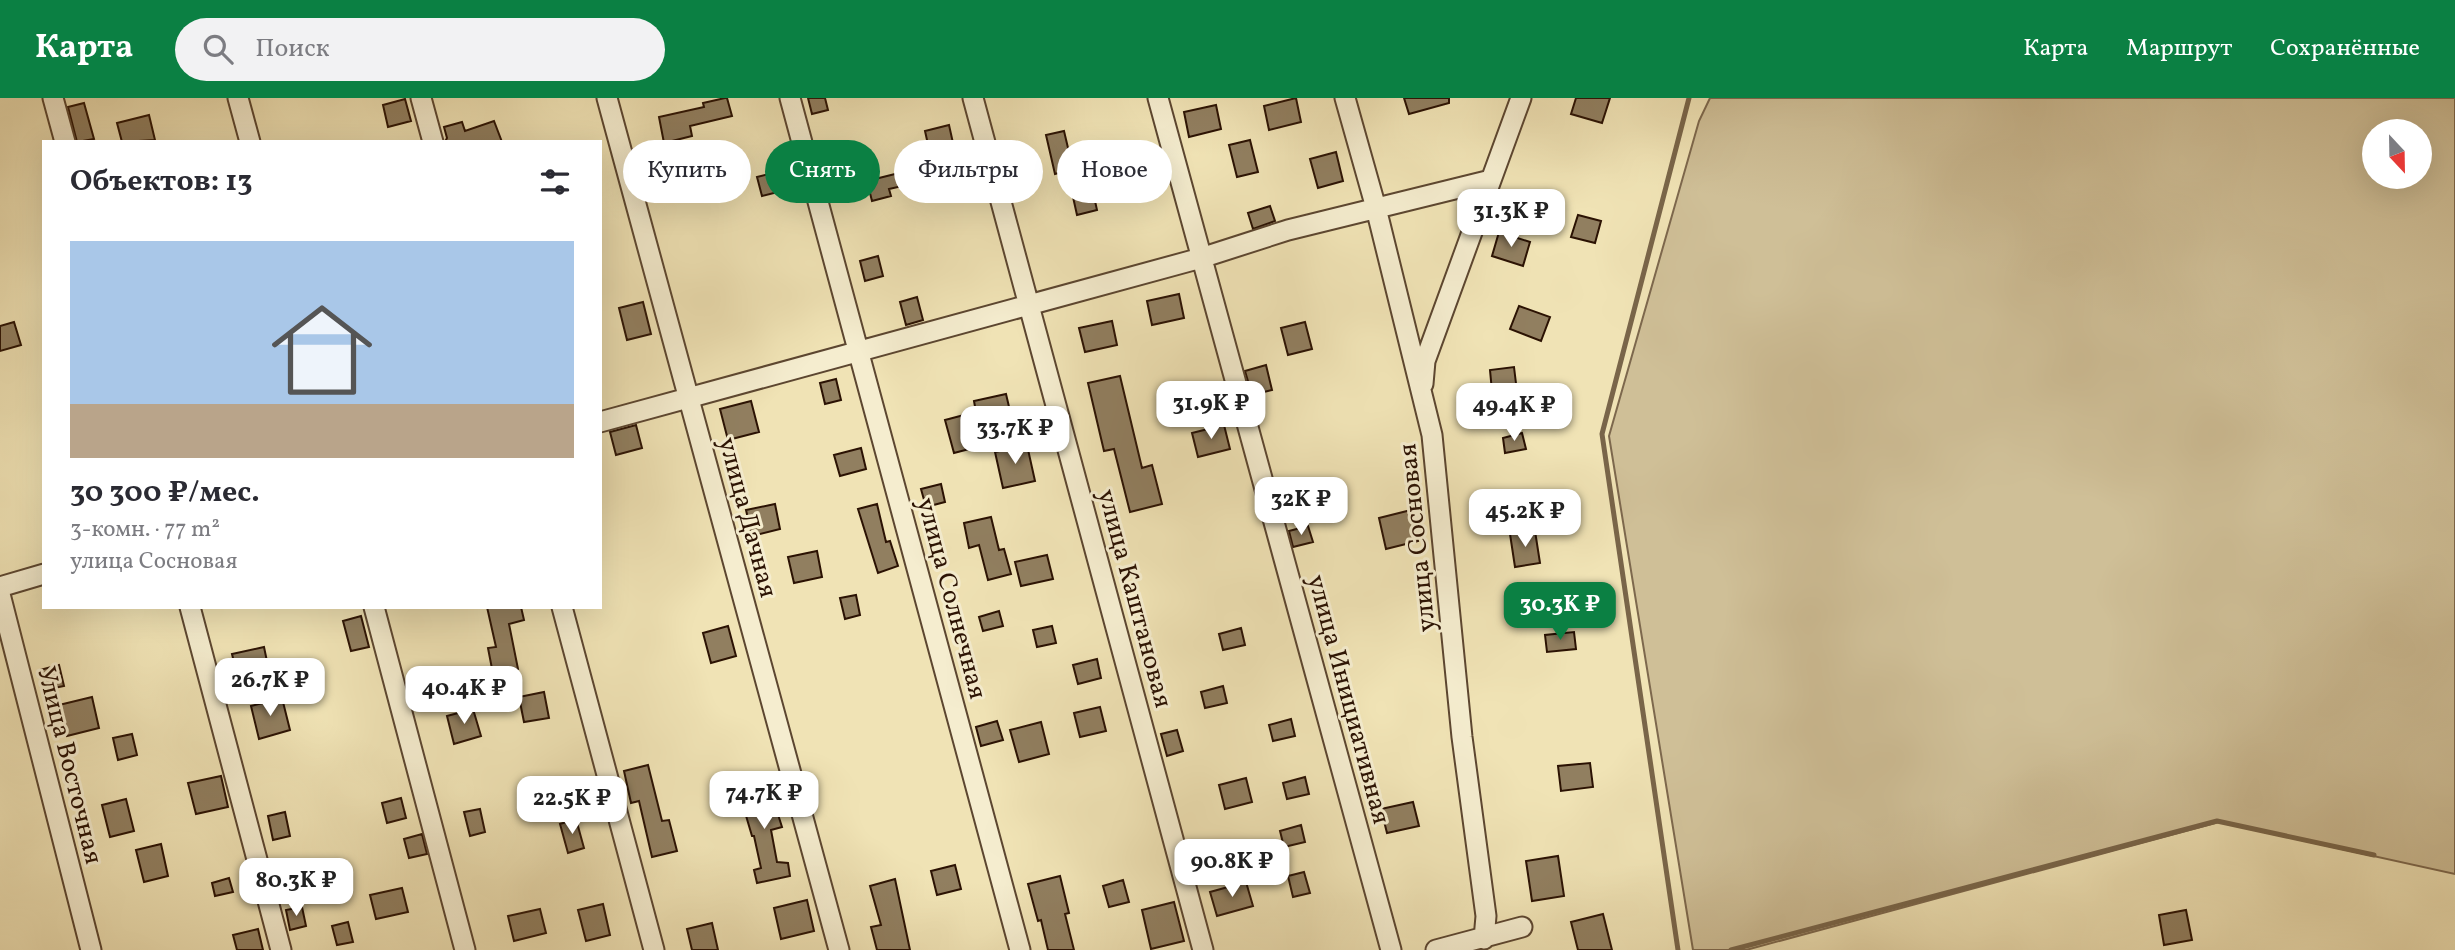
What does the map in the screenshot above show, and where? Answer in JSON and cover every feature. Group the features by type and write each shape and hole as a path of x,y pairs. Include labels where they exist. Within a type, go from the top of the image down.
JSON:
{"street":[{"path":"53,98 64,140"},
{"path":"238,98 249,140"},
{"path":"421,98 432,140"},
{"name":"улица Дачная","path":"607,98 839,950"},
{"name":"улица Солнечная","path":"790,98 860,349 1020,950"},
{"name":"улица Каштановая","path":"973,98 1203,950"},
{"name":"улица Инициативная","path":"1158,98 1391,950"},
{"name":"улица Сосновая","path":"1346,98 1432,435 1462,737 1486,916 1484,939"},
{"path":"1422,397 1425,361 1521,98"},
{"path":"602,421 1201,258 1288,230 1491,180"},
{"path":"0,587 42,575"},
{"name":"Улица Восточная","path":"0,594 91,950"},
{"path":"191,609 281,950"},
{"path":"375,609 465,950"},
{"path":"563,609 653,950"},
{"path":"1436,950 1522,927"}],"shaded area":[{"path":"1710,98 2455,98 2455,874 2219,822 1746,950 1693,950 1609,436 1699,121"}],"building":[{"path":"727,98 732,116 690,126 692,136 663,140 659,117 704,107 703,103"},
{"path":"808,98 825,98 828,110 812,114"},
{"path":"1296,98 1301,122 1269,130 1264,106"},
{"path":"1404,98 1449,98 1449,103 1409,114"},
{"path":"1576,98 1610,98 1602,123 1571,114"},
{"path":"405,99 411,121 388,127 383,105"},
{"path":"84,103 94,139 76,140 68,107"},
{"path":"1216,105 1221,129 1189,137 1184,112"},
{"path":"149,115 155,140 121,140 117,123"},
{"path":"494,121 501,140 446,140 444,127 462,122 465,131"},
{"path":"949,125 952,140 927,140 925,131"},
{"path":"1064,131 1066,140 1057,140 1055,174 1046,135"},
{"path":"1250,140 1258,172 1237,177 1229,145"},
{"path":"1336,152 1343,181 1318,188 1310,159"},
{"path":"894,174 894,188 889,189 891,196 880,199 880,178"},
{"path":"765,175 765,195 762,196 757,177"},
{"path":"1074,203 1095,203 1097,210 1077,215"},
{"path":"1270,206 1275,221 1253,229 1248,213"},
{"path":"1578,215 1601,221 1595,243 1571,237"},
{"path":"1499,232 1530,242 1523,266 1492,256"},
{"path":"878,256 883,276 865,281 860,261"},
{"path":"1179,294 1184,318 1152,325 1147,301"},
{"path":"917,297 923,320 906,325 900,302"},
{"path":"643,302 651,334 627,340 619,308"},
{"path":"1519,306 1550,317 1541,341 1510,329"},
{"path":"1112,321 1117,345 1085,352 1079,328"},
{"path":"14,322 21,345 0,351 0,326"},
{"path":"1305,322 1312,349 1288,355 1281,328"},
{"path":"1266,365 1272,390 1252,395 1245,371"},
{"path":"1514,367 1518,400 1493,402 1490,370"},
{"path":"1120,376 1142,468 1152,465 1162,504 1130,512 1114,449 1104,451 1088,383"},
{"path":"836,379 841,400 825,404 820,383"},
{"path":"1006,394 1010,411 977,418 974,401"},
{"path":"751,401 759,432 728,440 720,409"},
{"path":"964,415 973,448 954,453 945,420"},
{"path":"636,425 642,448 616,455 610,432"},
{"path":"1224,425 1230,449 1198,457 1192,433"},
{"path":"1522,433 1526,449 1505,453 1503,438"},
{"path":"1027,445 1035,481 1003,488 995,452"},
{"path":"861,448 866,469 840,476 834,455"},
{"path":"941,484 945,502 926,507 921,489"},
{"path":"775,504 780,529 752,536 746,510"},
{"path":"877,504 886,542 890,541 898,566 878,573 858,509"},
{"path":"1411,510 1418,541 1386,549 1379,518"},
{"path":"991,517 999,550 1004,549 1011,574 988,580 979,545 969,548 964,523"},
{"path":"1308,526 1313,542 1293,547 1289,531"},
{"path":"1535,531 1540,563 1515,567 1510,534"},
{"path":"817,551 822,577 794,583 788,557"},
{"path":"1047,555 1053,579 1021,586 1015,562"},
{"path":"856,595 860,615 845,619 840,598"},
{"path":"487,609 521,609 524,620 509,624 518,669 493,674 488,648 496,647"},
{"path":"999,611 1003,626 983,631 979,617"},
{"path":"361,616 369,647 351,651 343,621"},
{"path":"728,626 736,656 711,663 703,633"},
{"path":"1052,626 1056,643 1037,647 1033,630"},
{"path":"1241,628 1245,645 1223,650 1219,634"},
{"path":"1574,632 1576,649 1547,652 1545,635"},
{"path":"264,647 269,671 238,679 232,654"},
{"path":"1097,659 1101,678 1078,684 1073,665"},
{"path":"59,665 64,686 44,690 40,670"},
{"path":"1223,686 1227,703 1205,708 1201,692"},
{"path":"544,692 549,718 524,722 519,697"},
{"path":"92,697 99,728 67,736 59,705"},
{"path":"282,698 290,730 259,739 251,706"},
{"path":"1100,707 1106,731 1080,737 1074,713"},
{"path":"473,709 481,736 454,744 447,716"},
{"path":"1291,719 1295,736 1273,741 1269,725"},
{"path":"997,721 1003,740 981,746 976,727"},
{"path":"1041,722 1049,754 1019,762 1010,730"},
{"path":"1177,730 1183,751 1167,756 1161,734"},
{"path":"132,734 137,755 118,760 113,738"},
{"path":"1590,763 1593,787 1561,791 1558,766"},
{"path":"648,765 662,821 669,820 677,851 652,857 639,801 631,803 624,771"},
{"path":"221,776 228,807 196,814 188,783"},
{"path":"1305,777 1309,794 1287,799 1283,783"},
{"path":"1246,778 1252,802 1225,809 1219,785"},
{"path":"768,783 782,827 771,830 777,862 788,863 790,876 757,883 754,870 761,868 754,836 739,792"},
{"path":"401,798 406,818 387,823 382,803"},
{"path":"126,799 134,831 110,837 102,805"},
{"path":"1413,802 1419,826 1387,833 1381,809"},
{"path":"480,809 485,832 470,836 464,812"},
{"path":"285,812 290,836 273,840 268,816"},
{"path":"576,819 584,848 568,853 560,824"},
{"path":"1301,825 1305,842 1284,847 1280,831"},
{"path":"422,834 427,854 409,858 404,839"},
{"path":"161,844 168,876 144,882 136,850"},
{"path":"1558,856 1564,896 1532,901 1526,861"},
{"path":"955,865 961,889 937,895 931,871"},
{"path":"1304,872 1310,893 1293,897 1288,876"},
{"path":"1060,876 1069,913 1065,914 1074,950 1048,950 1028,884"},
{"path":"229,878 233,892 215,896 212,883"},
{"path":"895,879 910,950 877,950 871,927 881,925 870,886"},
{"path":"1123,880 1129,902 1109,907 1103,886"},
{"path":"1246,882 1253,906 1217,916 1210,892"},
{"path":"402,888 408,912 376,919 370,895"},
{"path":"807,900 814,931 781,939 774,908"},
{"path":"1174,902 1184,941 1151,949 1142,910"},
{"path":"603,904 610,935 586,941 578,910"},
{"path":"302,907 306,926 290,930 286,910"},
{"path":"540,909 546,933 514,941 508,916"},
{"path":"2186,910 2192,940 2164,945 2159,915"},
{"path":"1603,914 1612,950 1578,950 1571,922"},
{"path":"348,922 353,942 337,945 332,926"},
{"path":"712,923 718,950 692,950 687,929"},
{"path":"258,929 263,950 237,950 233,935"}],"waterway":[{"path":"1678,950 1602,434 1689,98"},
{"path":"1731,950 2217,821 2374,855"}]}
